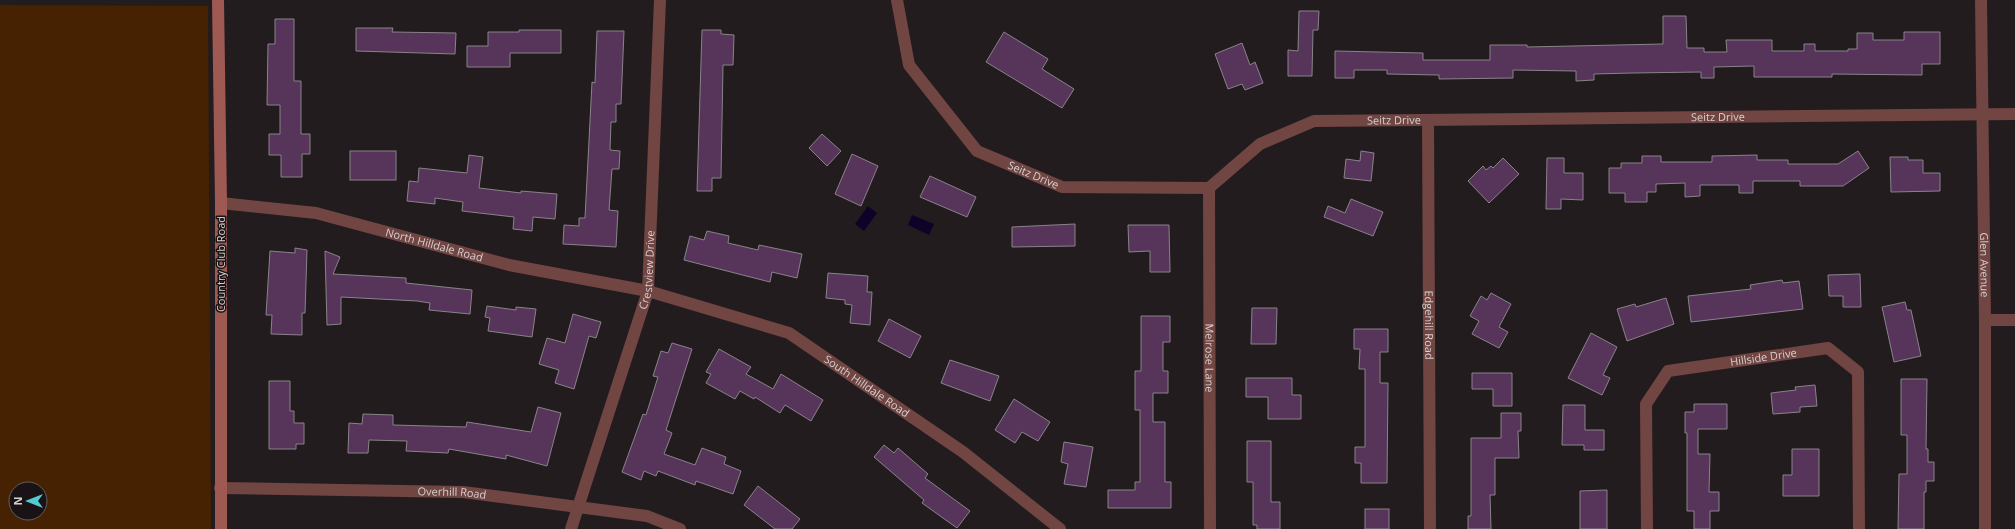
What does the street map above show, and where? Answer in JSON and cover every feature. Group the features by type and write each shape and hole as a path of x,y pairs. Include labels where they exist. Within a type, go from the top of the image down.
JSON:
{"street":[{"name":"Country Club Road","path":"218,0 221,203 221,529"},
{"name":"Crestview Drive","path":"571,529 648,291 660,0"},
{"name":"Seitz Drive","path":"897,0 909,65 977,150 1062,187 1209,188 1260,144 1314,121 2015,114"},
{"name":"Glen Avenue","path":"1981,0 1985,320 1985,529"},
{"name":"Edgehill Road","path":"1428,121 1430,529"},
{"name":"Melrose Lane","path":"1209,188 1210,529"},
{"name":"North Hilldale Road","path":"221,203 316,214 508,265 648,291"},
{"name":"South Hilldale Road","path":"648,291 789,333 963,452 1060,529"},
{"path":"1985,320 2015,320"},
{"name":"Hillside Drive","path":"1647,529 1646,404 1668,370 1828,348 1858,372 1859,529"},
{"name":"Overhill Road","path":"220,488 463,492 647,516 680,529"}],"shaded area":[{"path":"0,5 208,6 211,529 0,529"},
{"path":"868,206 877,213 864,231 855,224"},
{"path":"912,215 934,224 929,235 908,225"}],"building":[{"path":"1299,11 1319,11 1318,30 1313,30 1312,76 1288,76 1288,50 1298,51"},
{"path":"1663,16 1686,16 1687,48 1704,48 1704,52 1727,52 1726,40 1772,40 1772,51 1804,51 1804,44 1815,44 1815,51 1848,51 1848,49 1857,49 1857,33 1873,33 1873,40 1904,40 1904,32 1940,32 1940,64 1922,64 1922,75 1832,74 1832,77 1754,77 1754,66 1714,67 1714,78 1701,78 1701,72 1632,73 1594,74 1594,80 1576,81 1576,71 1513,70 1513,78 1439,79 1439,75 1387,74 1387,70 1354,70 1354,78 1335,78 1335,51 1423,53 1423,60 1490,60 1490,45 1527,45 1527,47 1663,44"},
{"path":"275,19 294,19 294,81 301,81 301,134 310,134 310,154 302,154 302,177 281,177 281,155 269,155 269,134 280,134 280,105 267,105 268,44 275,44"},
{"path":"356,28 393,28 392,32 456,33 455,54 356,51"},
{"path":"519,30 561,30 561,53 510,53 510,67 467,67 467,46 488,46 488,32 519,32"},
{"path":"702,30 721,30 721,34 734,35 733,65 723,65 721,178 712,178 712,191 697,191"},
{"path":"597,31 624,31 621,104 616,104 616,122 611,122 610,150 620,151 619,169 612,169 609,210 618,211 616,247 563,244 564,225 579,226 579,218 585,218 592,82 595,83"},
{"path":"1004,32 1048,59 1042,69 1074,89 1062,108 986,62"},
{"path":"1242,43 1250,65 1255,62 1263,83 1245,90 1242,84 1228,89 1215,54"},
{"path":"822,134 841,151 827,166 809,148"},
{"path":"350,151 396,151 396,180 350,180"},
{"path":"1361,151 1374,153 1371,181 1344,178 1346,159 1360,161"},
{"path":"1858,151 1869,168 1843,186 1800,186 1800,181 1753,181 1753,193 1739,193 1739,185 1700,185 1700,196 1685,197 1685,183 1656,184 1656,192 1647,192 1647,202 1625,202 1625,193 1609,193 1609,168 1621,168 1621,163 1642,163 1642,156 1661,156 1661,162 1712,162 1712,156 1757,155 1757,160 1788,160 1788,164 1838,164"},
{"path":"852,154 878,166 861,206 835,194"},
{"path":"469,155 483,157 479,188 521,193 521,191 557,194 555,219 533,217 532,231 513,229 514,217 462,211 463,202 435,198 435,204 407,201 409,181 418,182 419,168 467,173"},
{"path":"1890,157 1908,157 1908,160 1923,160 1923,173 1940,173 1940,191 1891,192"},
{"path":"1503,158 1519,174 1489,203 1468,181 1483,166 1486,170 1491,166 1493,168"},
{"path":"1547,158 1564,158 1564,173 1583,173 1583,200 1561,199 1561,209 1546,209"},
{"path":"930,176 976,197 967,217 920,197"},
{"path":"1351,199 1383,212 1373,236 1324,217 1328,206 1345,213"},
{"path":"1075,224 1075,246 1012,247 1012,227"},
{"path":"1128,225 1169,225 1170,272 1150,272 1150,251 1129,252"},
{"path":"707,231 729,236 728,243 758,250 759,245 802,254 797,278 772,272 770,282 684,260 690,236 704,240"},
{"path":"295,248 307,250 305,313 302,313 302,335 271,334 272,315 266,315 270,251 295,253"},
{"path":"325,251 340,257 333,274 406,278 406,283 472,290 470,314 429,310 430,303 417,301 341,297 341,324 327,325"},
{"path":"828,273 868,276 867,292 872,292 870,325 850,323 852,305 845,304 845,300 826,298"},
{"path":"1860,274 1861,307 1843,307 1843,296 1829,296 1828,275"},
{"path":"1782,280 1783,283 1799,281 1803,309 1691,322 1688,296 1751,289 1750,285"},
{"path":"1491,293 1511,304 1499,327 1508,332 1499,348 1472,334 1479,321 1470,316 1481,296 1487,300"},
{"path":"1666,298 1674,324 1627,341 1617,309 1635,304 1636,307"},
{"path":"1905,302 1907,310 1911,310 1921,356 1894,362 1882,307"},
{"path":"487,306 516,310 516,307 536,309 532,337 488,331 490,318 485,317"},
{"path":"1252,308 1277,308 1276,344 1251,344"},
{"path":"573,314 601,322 596,338 589,336 574,389 555,383 559,370 539,364 547,338 565,343"},
{"path":"1141,316 1170,316 1170,342 1163,342 1163,371 1168,371 1168,393 1153,393 1153,422 1165,422 1165,482 1171,482 1171,508 1108,508 1108,490 1135,490 1135,482 1140,482 1140,410 1135,410 1135,371 1141,371"},
{"path":"889,319 921,336 910,358 878,341"},
{"path":"1354,329 1388,329 1388,352 1380,352 1380,383 1388,383 1387,483 1361,483 1361,463 1355,463 1355,447 1365,447 1365,369 1359,369 1360,349 1354,349"},
{"path":"1591,333 1617,347 1603,375 1610,378 1602,395 1568,378"},
{"path":"672,343 692,349 666,430 672,433 664,454 695,465 702,448 726,457 724,464 741,471 733,494 696,481 695,485 658,471 656,476 644,471 641,480 622,472 643,414 646,415 658,377 653,376 661,351 668,353"},
{"path":"719,349 751,367 746,374 773,389 781,374 823,400 811,421 785,405 780,413 755,397 754,399 740,391 735,399 706,383 711,374 706,372"},
{"path":"950,360 999,376 990,401 941,383"},
{"path":"1472,373 1512,373 1512,406 1493,406 1493,389 1472,389"},
{"path":"1246,378 1292,378 1292,395 1301,395 1301,419 1268,419 1268,397 1246,397"},
{"path":"1901,379 1927,379 1926,449 1928,449 1928,462 1934,462 1934,481 1926,481 1926,492 1924,492 1924,529 1898,529 1899,474 1907,474 1907,435 1901,435"},
{"path":"269,381 290,381 290,411 294,411 294,423 304,423 304,444 296,444 296,449 269,449"},
{"path":"1815,385 1817,406 1800,407 1800,412 1773,414 1771,393 1796,390 1795,387"},
{"path":"1014,399 1050,422 1038,441 1022,432 1015,443 995,430"},
{"path":"1694,404 1727,404 1727,429 1698,429 1698,454 1710,454 1709,492 1719,492 1719,511 1710,511 1710,529 1694,529 1694,511 1687,511 1687,433 1685,433 1685,412 1694,412"},
{"path":"1563,405 1585,405 1585,430 1604,430 1604,450 1584,450 1584,445 1562,445"},
{"path":"538,407 561,413 547,466 506,455 506,459 449,449 448,453 406,451 407,441 369,440 368,453 348,453 349,423 362,424 363,414 393,415 393,425 466,427 467,422 531,432"},
{"path":"1501,413 1521,413 1521,431 1518,431 1519,458 1495,458 1495,495 1490,495 1491,529 1468,529 1468,516 1471,516 1471,438 1501,438"},
{"path":"1247,441 1271,441 1271,502 1280,502 1280,529 1257,529 1257,525 1253,525 1253,482 1247,482"},
{"path":"1064,442 1093,447 1086,487 1064,484 1068,464 1061,462"},
{"path":"884,445 894,453 898,448 928,474 925,478 970,511 957,528 922,503 924,500 874,457"},
{"path":"1792,449 1819,449 1819,496 1783,496 1783,475 1792,475"},
{"path":"758,486 800,519 792,529 775,529 744,505"},
{"path":"1607,490 1607,529 1580,529 1580,491"},
{"path":"1365,509 1389,509 1389,529 1365,529"}]}
